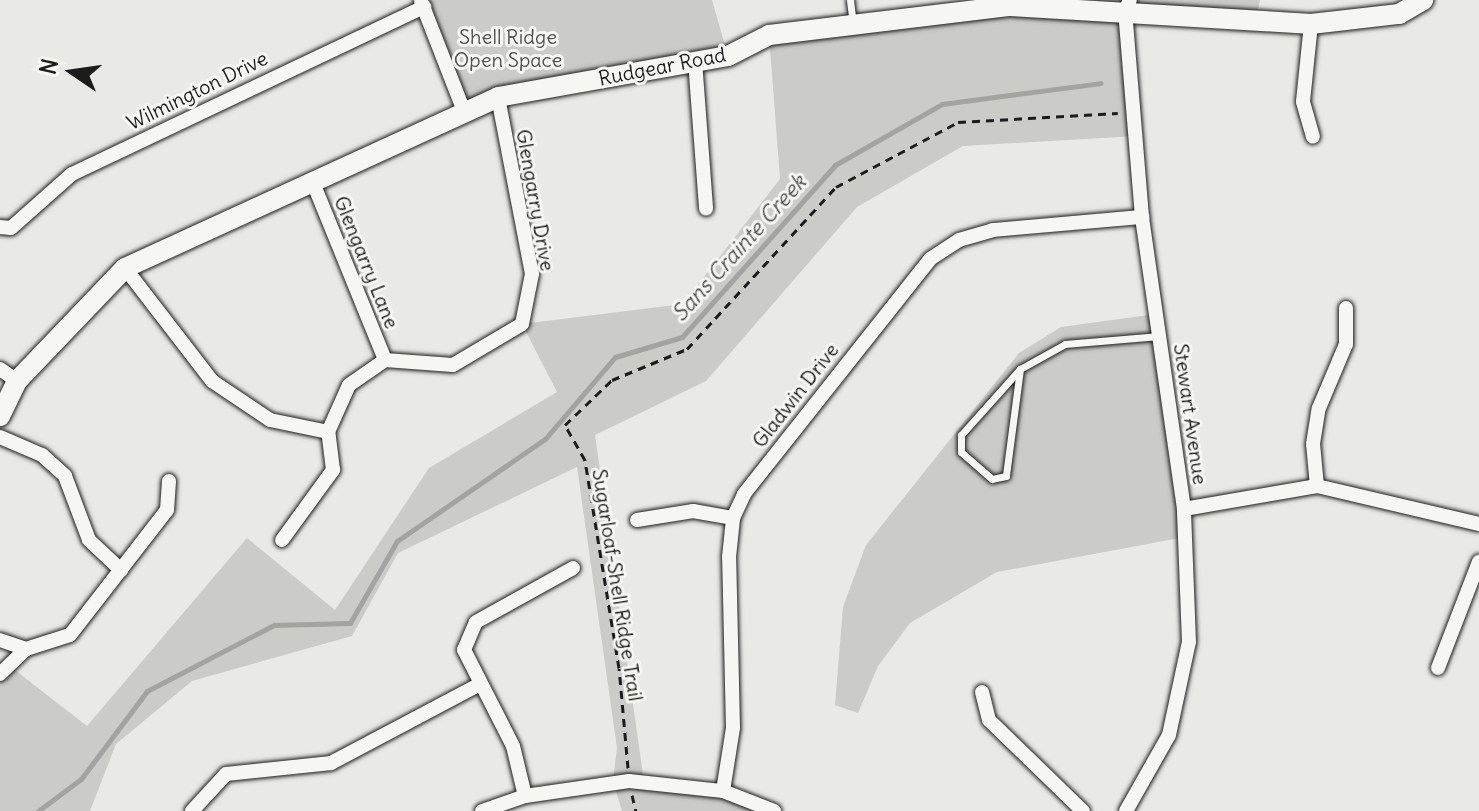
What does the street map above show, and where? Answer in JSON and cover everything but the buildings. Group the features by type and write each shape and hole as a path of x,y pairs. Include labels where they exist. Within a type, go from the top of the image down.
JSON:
{"street":[{"name":"Rudgear Road","path":"0,416 9,375 125,268 463,109 498,97 728,56 769,35 1010,3 1127,6 1311,24 1399,14 1423,0"},
{"path":"422,3 463,109"},
{"name":"Wilmington Drive","path":"0,227 11,228 72,174 422,3"},
{"name":"Stewart Avenue","path":"1126,811 1169,735 1189,642 1184,509 1142,217 1127,6"},
{"path":"1311,24 1303,102 1313,137"},
{"path":"695,61 706,209"},
{"name":"Glengarry Drive","path":"385,360 453,365 522,324 532,274 498,97"},
{"name":"Glengarry Lane","path":"312,180 385,360"},
{"name":"Gladwin Drive","path":"723,791 733,728 733,518 744,494 930,259 959,240 993,230 1142,217"},
{"path":"125,268 212,381 270,420 328,432"},
{"path":"1317,486 1313,444 1319,408 1346,344 1346,308"},
{"path":"282,540 333,470 328,432 349,385 385,360"},
{"path":"0,437 42,455 65,476 89,540 121,570"},
{"path":"0,674 26,649 70,635 167,510 169,481"},
{"path":"1184,509 1317,486 1477,519"},
{"path":"637,520 693,511 733,518"},
{"path":"1438,668 1479,562"},
{"path":"525,796 513,746 464,650 476,622 573,568"},
{"path":"0,640 26,649"},
{"path":"192,811 226,774 331,763 480,684"},
{"path":"982,692 989,720 1083,811"},
{"path":"482,811 525,796 629,781 723,791 774,811"}],"lane":[{"path":"850,0 854,25"},
{"path":"1020,369 1006,476 992,479 961,452 961,435 1020,369 1065,344 1159,336"}],"path":[{"name":"Sugarloaf-Shell Ridge Trail","path":"636,811 629,781 619,668 585,460 565,425 612,380 687,349 836,187 958,122 1134,112"}],"green space":[{"name":"Shell Ridge Open Space","path":"420,0 712,0 728,56 463,109"},
{"path":"1098,0 1260,0 1256,20 1126,12 1136,136 963,146 857,207 706,381 595,435 644,782 723,791 774,811 622,811 613,781 617,748 577,467 398,553 352,636 192,681 116,744 90,811 0,811 0,674 11,667 87,726 247,538 335,610 429,468 557,392 522,324 683,304 780,179 769,35 1098,9"},
{"path":"1156,314 1185,537 997,572 910,623 878,666 858,713 835,705 843,607 866,545 1019,353 1061,327"}],"waterway":[{"name":"Sans Crainte Creek","path":"38,811 81,779 147,691 274,625 350,623 397,541 545,439 615,357 682,337 835,165 942,104 1101,83"}]}
